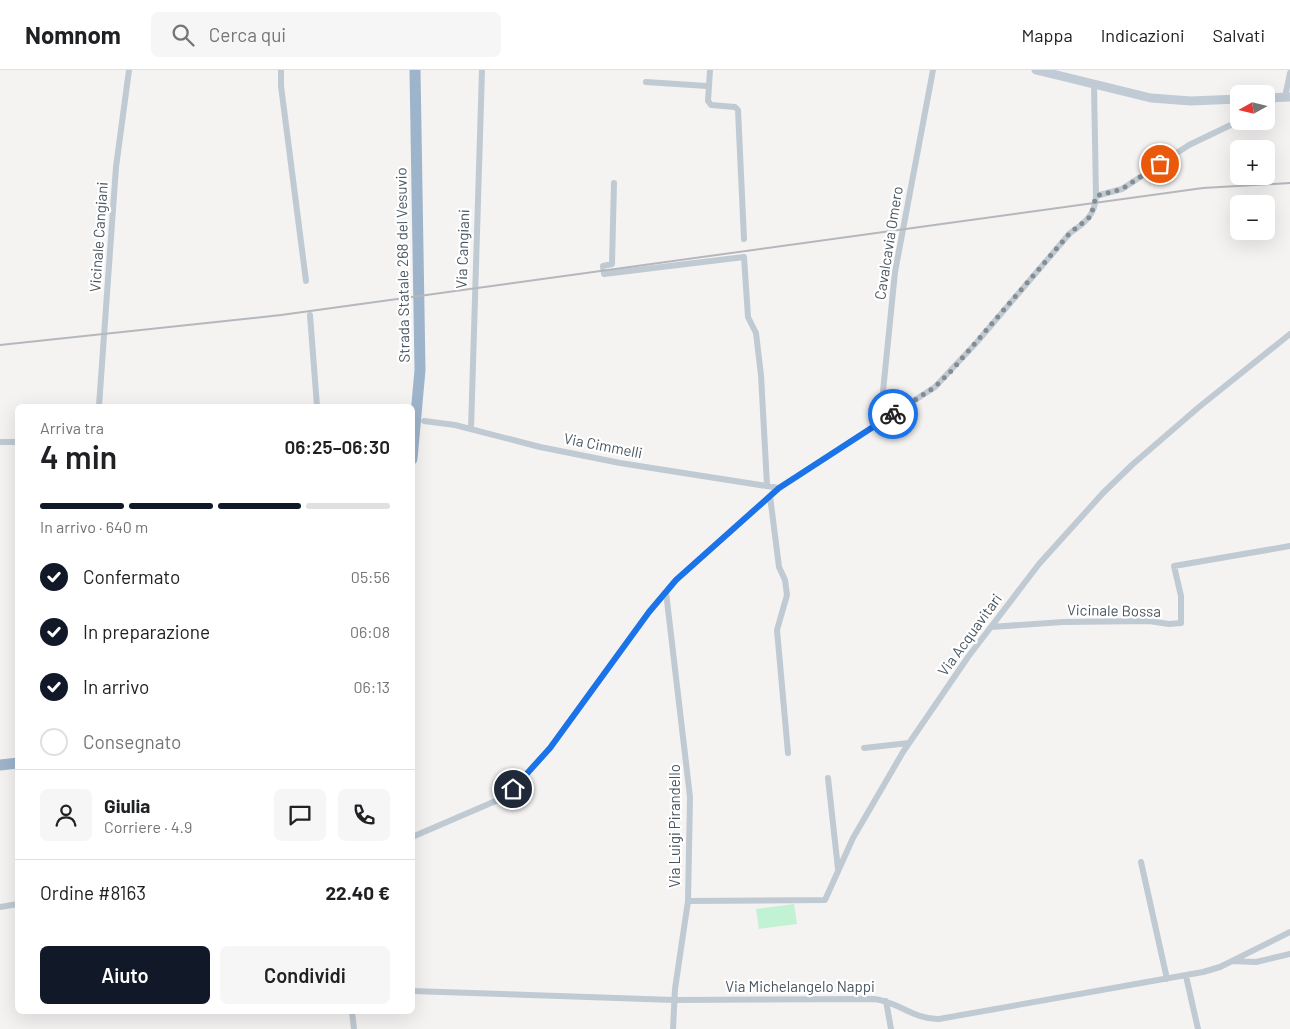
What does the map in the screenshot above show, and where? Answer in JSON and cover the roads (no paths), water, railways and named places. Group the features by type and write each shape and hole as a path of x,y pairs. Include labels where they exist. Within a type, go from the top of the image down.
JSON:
{"highway":[{"name":"Strada Statale 268 del Vesuvio","path":"415,70 420,370 415,426"},
{"path":"1,765 15,763"}],"main road":[{"path":"1036,70 1162,99 1191,101 1230,99"},
{"path":"1275,98 1288,97"}],"street":[{"name":"Vicinale Cangiani","path":"99,404 116,167 128,70"},
{"path":"281,70 282,96 306,281"},
{"name":"Via Cangiani","path":"471,429 482,70"},
{"path":"710,70 707,86 708,101 712,105 734,107 738,110 744,239"},
{"name":"Cavalcavia Omero","path":"880,422 893,286 933,70"},
{"path":"1288,97 1290,73"},
{"path":"646,82 707,86"},
{"path":"415,836 498,800 513,789 550,748 649,612 666,592 720,540 779,488 935,387 952,370 1070,233 1091,216 1096,196 1094,84"},
{"path":"1096,196 1122,189 1189,145 1230,125"},
{"path":"614,183 612,264 603,266 604,274 744,257 748,317 756,333 761,375 767,485"},
{"path":"310,315 318,404"},
{"name":"Via Acquavitari","path":"688,901 819,902 828,896 838,869 866,814 909,743 991,627 1039,564 1109,487 1179,423 1290,334"},
{"name":"Via Cimmelli","path":"424,422 439,422 620,463 779,488"},
{"path":"0,442 15,442"},
{"path":"770,496 779,567 785,580 787,595 777,630 788,753"},
{"name":"Vicinale Bossa","path":"991,627 1063,622 1181,623 1181,596 1174,566 1290,546"},
{"name":"Via Luigi Pirandello","path":"666,592 688,766 690,797 688,901 674,1000 673,1029"},
{"path":"864,748 909,743"},
{"path":"828,778 838,869"},
{"path":"1141,862 1167,980"},
{"path":"0,908 15,905"},
{"name":"Via Michelangelo Nappi","path":"415,991 674,1000 886,1000 921,1016 939,1019 1071,994 1167,980 1211,970 1232,962 1290,932"},
{"path":"1232,962 1256,962 1290,954"},
{"path":"1186,976 1198,1029"},
{"path":"886,1000 891,1029"},
{"path":"352,1014 354,1029"}],"railway":[{"path":"0,345 281,315 1203,188 1290,183"}]}
